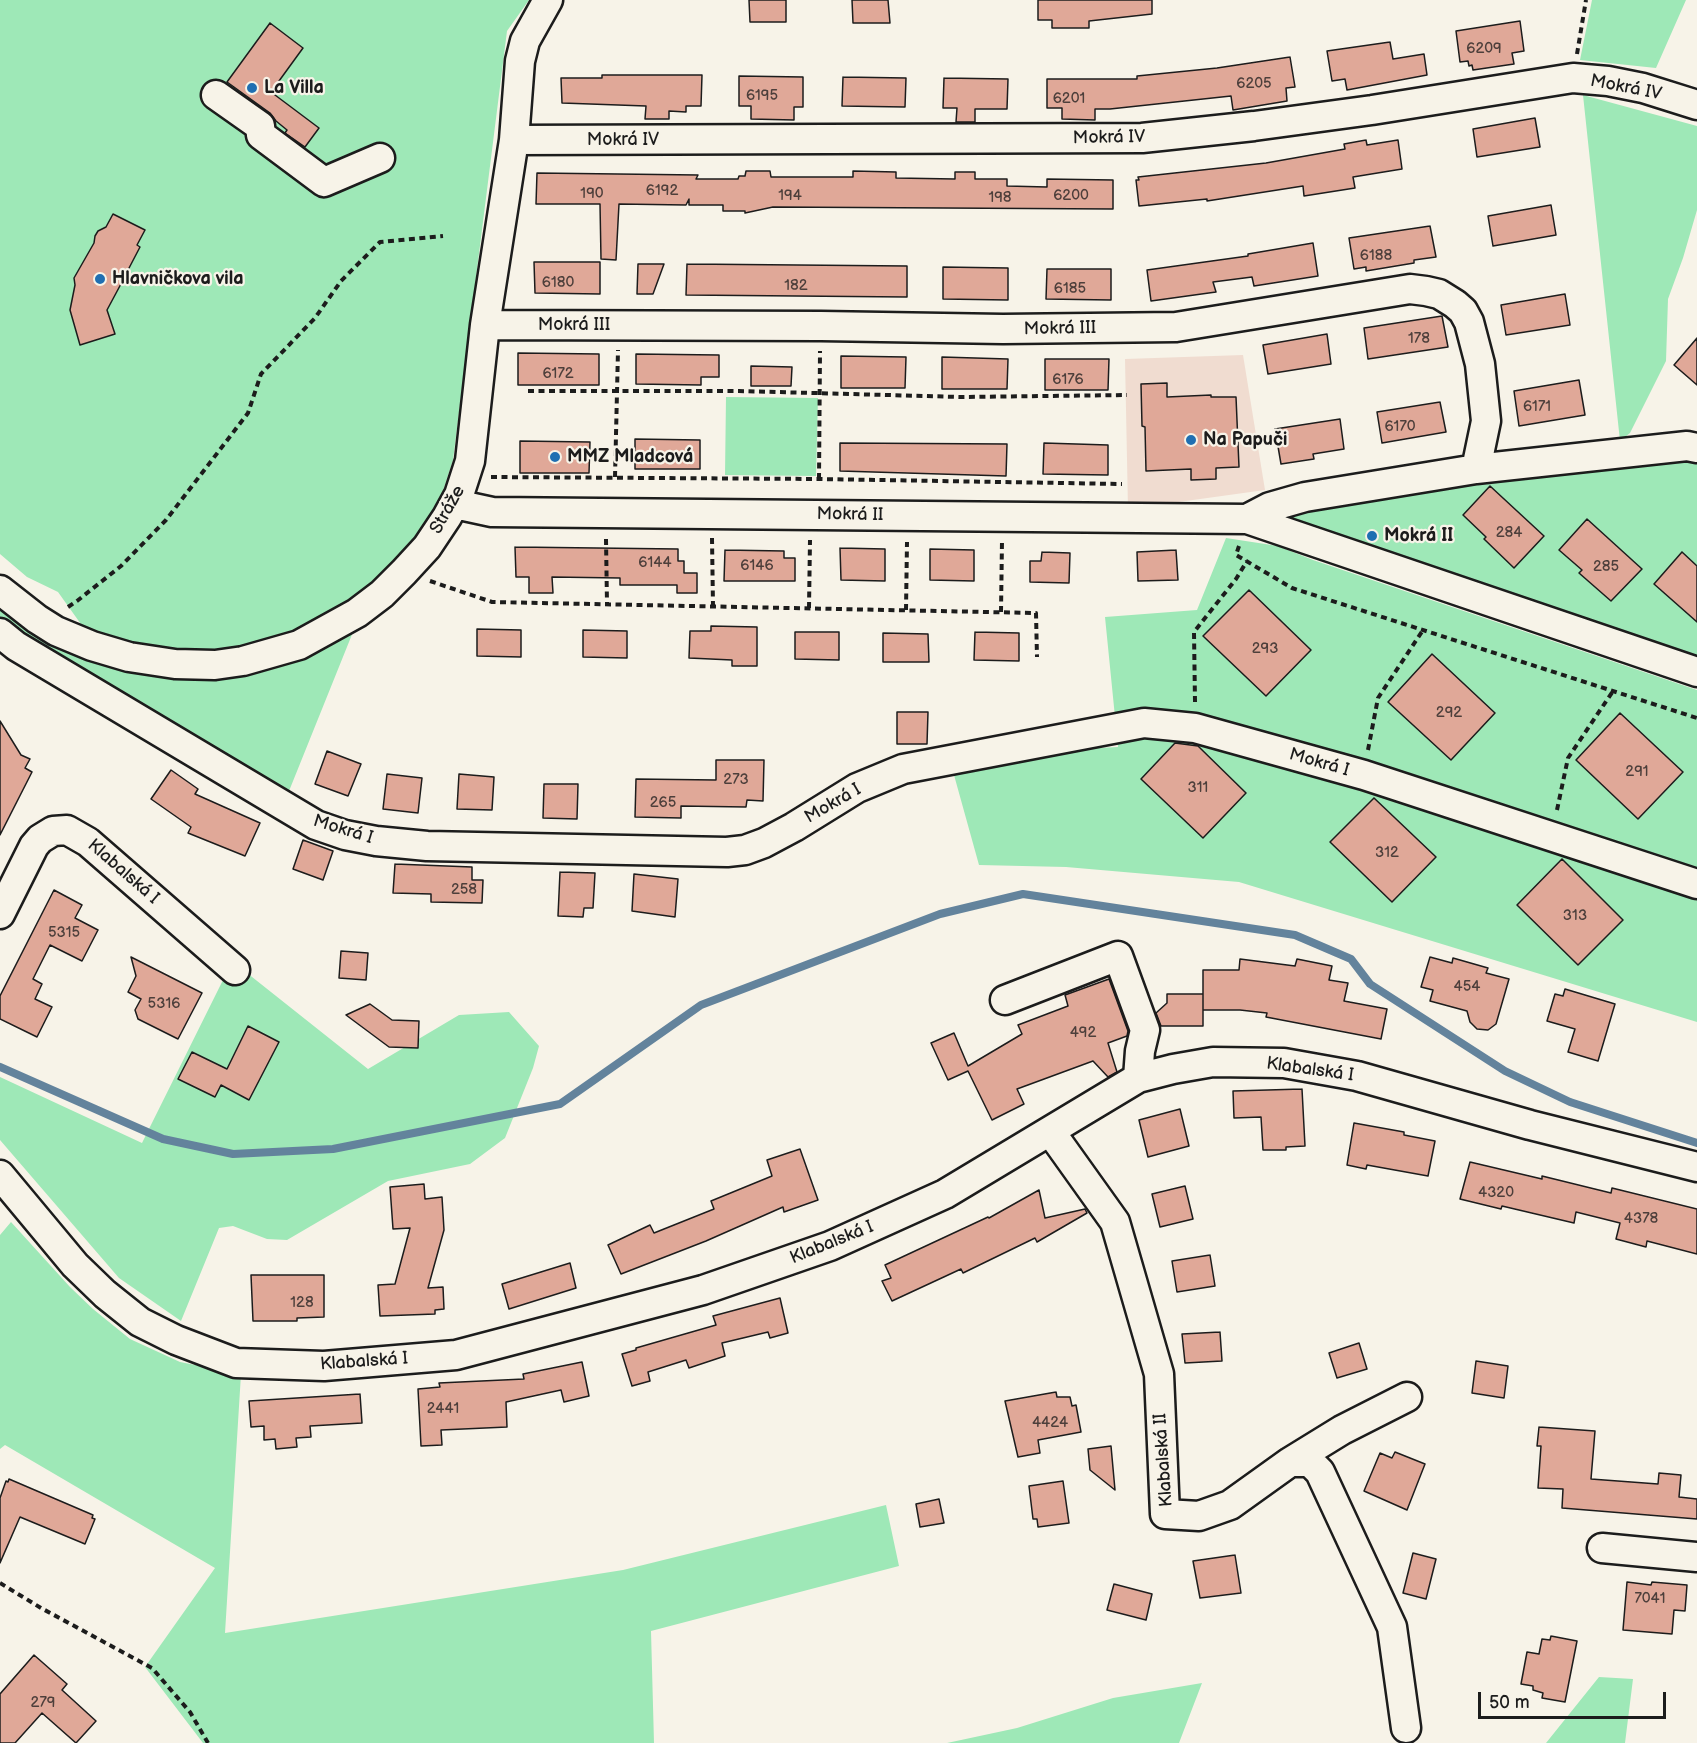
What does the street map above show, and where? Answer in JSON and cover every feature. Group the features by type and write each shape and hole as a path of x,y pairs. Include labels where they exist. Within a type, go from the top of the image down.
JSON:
{"street":[{"name":"Stráže","path":"0,590 56,631 92,646 129,657 175,664 215,665 243,661 299,645 357,613 404,573 427,547 454,504 470,461 485,325 514,140 520,61 525,41 548,0"},
{"name":"Mokrá IV","path":"514,140 1142,138 1372,110 1573,78 1608,81 1643,88 1697,105"},
{"path":"216,95 260,126 261,135 324,182 380,158"},
{"name":"Mokrá III","path":"485,325 1003,329 1176,327 1410,289 1426,291 1439,294 1455,304 1463,311 1469,322 1480,364 1486,421 1476,469"},
{"name":"Mokrá II","path":"1247,519 1270,507 1305,497 1476,469 1687,446 1697,448"},
{"name":"Mokrá II","path":"454,504 492,512 1247,519 1697,672"},
{"name":"Mokrá I","path":"0,633 16,646 316,825 345,835 376,841 427,846 736,851 764,843 857,788 903,769 1144,723 1195,728 1364,776 1697,884"},
{"name":"Klabalská I","path":"0,914 34,846 52,831 67,830 88,842 235,970"},
{"path":"1005,1000 1118,957 1145,1030 1140,1051 1138,1078"},
{"name":"Klabalská I","path":"0,1175 75,1265 105,1294 140,1322 176,1340 236,1363 324,1366 456,1355 703,1290 830,1246 945,1194 1138,1078 1213,1062 1284,1063 1357,1076 1530,1125 1697,1167"},
{"name":"Klabalská II","path":"1050,1131 1115,1222 1159,1374 1165,1514 1199,1516 1230,1505 1290,1462"},
{"path":"1290,1462 1342,1430 1407,1397"},
{"path":"1290,1462 1310,1462 1320,1472 1392,1627 1406,1728"},
{"path":"1602,1548 1697,1557"}],"path":[{"path":"1573,78 1586,0"},
{"path":"37,619 53,615 77,601 121,566 166,520 248,413 261,374 315,318 341,282 380,242 443,236"},
{"path":"819,479 820,346"},
{"path":"615,477 617,383"},
{"path":"528,391 739,391 961,397 1126,395"},
{"path":"465,477 1122,484"},
{"path":"1001,612 1002,517"},
{"path":"606,535 607,604"},
{"path":"906,610 907,535"},
{"path":"809,608 810,536"},
{"path":"712,538 713,606"},
{"path":"1236,555 1292,588 1697,718"},
{"path":"1195,728 1194,632 1247,561"},
{"path":"404,573 492,602 1036,613 1037,657"},
{"path":"1364,776 1378,698 1423,630"},
{"path":"1552,837 1568,758 1613,691"},
{"path":"0,1583 41,1608 153,1668 190,1712 208,1743"}],"shaded area":[{"path":"1243,355 1265,490 1128,509 1125,359"}],"green space":[{"path":"0,0 529,0 507,31 453,460 442,494 427,525 395,566 351,603 304,631 254,648 207,655 160,654 88,634 58,592 27,577 0,554"},
{"path":"1592,0 1686,0 1656,68 1580,60"},
{"path":"1583,95 1697,126 1697,210 1668,299 1666,361 1630,433 1620,441"},
{"path":"726,397 818,398 816,476 725,475"},
{"path":"1657,462 1697,463 1697,661 1284,523 1284,511 1360,496"},
{"path":"1226,538 1278,546 1313,560 1697,690 1697,1022 1239,882 1066,867 979,865 954,775 1078,749 1118,747 1105,617 1197,610"},
{"path":"0,604 90,657 283,662 353,632 287,796 0,622"},
{"path":"242,969 368,1069 459,1015 509,1012 539,1046 533,1068 505,1138 470,1164 388,1181 287,1240 267,1239 233,1226 219,1228 181,1321 119,1278 0,1140 0,1077 142,1143 223,980 232,978"},
{"path":"11,1222 70,1287 130,1339 180,1362 241,1374 225,1633 623,1570 886,1505 899,1566 651,1631 654,1743 203,1743 145,1667 215,1568 5,1445 0,1449 0,1235"},
{"path":"1599,1677 1633,1679 1625,1743 1546,1743"},
{"path":"1202,1683 1179,1743 947,1743 1017,1728 1113,1698"}],"building":[{"path":"749,0 786,0 786,22 750,22"},
{"path":"852,0 888,0 890,23 853,23"},
{"path":"1038,0 1152,0 1152,14 1089,21 1089,28 1052,28 1052,20 1038,20"},
{"path":"1520,21 1524,51 1512,53 1514,64 1473,70 1468,61 1460,62 1456,31"},
{"name":"La Villa","path":"270,23 303,48 271,92 319,128 305,147 285,133 287,130 270,113 227,82"},
{"path":"1390,42 1393,59 1424,54 1427,75 1347,90 1345,79 1332,81 1327,51"},
{"path":"1290,57 1295,87 1286,88 1287,101 1233,110 1231,96 1095,109 1095,120 1062,119 1062,108 1047,108 1047,79 1137,79 1137,76 1217,68"},
{"path":"602,75 702,75 701,106 686,106 686,112 669,111 669,119 645,119 646,106 562,103 561,78 602,78"},
{"path":"739,76 803,77 803,107 794,107 794,120 751,119 751,106 739,106"},
{"path":"843,77 906,78 905,107 842,106"},
{"path":"944,78 1008,79 1007,109 975,109 975,122 956,122 957,108 943,108"},
{"path":"1535,118 1540,147 1477,157 1473,129"},
{"path":"1366,140 1367,145 1398,140 1402,169 1353,177 1355,188 1304,196 1303,186 1207,201 1207,199 1139,206 1136,180 1139,180 1138,177 1266,163 1345,149 1344,144"},
{"path":"746,171 770,171 771,177 853,177 853,171 896,172 896,178 955,179 955,172 975,172 975,179 1007,179 1007,186 1047,187 1047,179 1113,180 1113,209 773,207 745,213 745,211 723,211 723,205 689,205 689,199 686,205 619,204 616,260 601,259 600,204 536,204 537,173 698,175 696,179 738,179 739,176 745,176"},
{"path":"1551,205 1556,235 1493,246 1488,216"},
{"name":"Hlavničkova vila","path":"113,214 145,230 137,245 140,247 128,270 127,278 122,282 107,310 115,334 80,345 70,310 75,285 74,278 94,243 98,231 106,227"},
{"path":"1430,226 1436,257 1366,271 1366,267 1354,269 1349,238"},
{"path":"1313,243 1318,276 1254,286 1252,277 1213,282 1216,292 1151,301 1147,270 1248,256 1248,254"},
{"path":"534,262 600,262 600,294 535,293"},
{"path":"638,264 664,264 653,294 637,294"},
{"path":"687,264 907,266 907,297 686,295"},
{"path":"943,267 1008,268 1008,300 943,299"},
{"path":"1047,269 1111,269 1111,300 1046,299"},
{"path":"1565,294 1570,325 1506,335 1501,305"},
{"path":"1442,316 1448,347 1368,359 1364,328"},
{"path":"1327,334 1331,364 1268,374 1263,345"},
{"path":"1697,338 1697,385 1674,365"},
{"path":"518,353 599,354 599,385 518,385"},
{"path":"636,354 719,355 719,377 701,377 701,385 636,384"},
{"path":"841,356 906,357 905,388 841,388"},
{"path":"942,357 1008,359 1007,389 942,389"},
{"path":"1045,359 1109,359 1108,390 1045,390"},
{"path":"751,366 792,367 791,386 751,386"},
{"path":"1579,380 1585,415 1519,426 1514,391"},
{"path":"1167,383 1167,397 1211,395 1211,397 1236,397 1239,467 1216,468 1216,479 1191,480 1191,469 1146,471 1141,384"},
{"path":"1440,402 1446,432 1382,443 1377,412"},
{"path":"1340,419 1344,449 1313,454 1314,459 1281,464 1275,429"},
{"path":"635,439 700,440 700,469 635,469"},
{"name":"MMZ Mladcová","path":"520,441 590,442 589,473 520,473"},
{"path":"840,443 1007,444 1006,476 840,471"},
{"path":"1044,443 1108,445 1108,475 1043,474"},
{"path":"1490,486 1544,536 1514,568 1463,515"},
{"path":"1587,519 1642,569 1611,601 1579,573 1582,570 1559,550"},
{"path":"515,547 678,549 678,561 684,561 684,573 697,573 697,593 677,593 677,585 620,585 620,578 552,577 553,593 529,593 529,577 516,577"},
{"path":"840,548 885,549 885,581 841,580"},
{"path":"930,549 974,550 974,581 930,580"},
{"path":"725,550 784,551 784,558 795,558 795,581 724,581"},
{"path":"1176,550 1178,580 1138,581 1137,552"},
{"path":"1042,552 1070,553 1069,583 1030,582 1030,561 1041,561"},
{"path":"1682,552 1697,566 1697,622 1654,584"},
{"path":"1249,590 1311,650 1266,696 1203,636"},
{"path":"711,626 757,627 757,666 732,666 732,660 689,658 690,631 711,631"},
{"path":"477,629 521,630 521,657 477,656"},
{"path":"583,630 627,631 627,658 583,657"},
{"path":"795,632 839,632 839,660 795,659"},
{"path":"975,632 1019,633 1019,661 974,660"},
{"path":"883,633 928,634 929,662 883,662"},
{"path":"1432,654 1495,713 1451,760 1388,702"},
{"path":"897,712 928,712 927,744 897,744"},
{"path":"1620,713 1683,772 1638,819 1576,760"},
{"path":"0,721 21,755 30,759 25,768 32,772 0,835"},
{"path":"1175,743 1198,746 1246,793 1203,838 1141,779"},
{"path":"327,751 361,764 348,796 315,784"},
{"path":"716,760 764,760 763,801 747,800 746,807 681,806 681,818 635,817 636,779 716,780"},
{"path":"171,770 198,789 195,794 260,823 245,856 188,833 191,827 151,799"},
{"path":"387,774 422,778 418,813 383,809"},
{"path":"459,774 494,777 492,810 457,809"},
{"path":"544,784 578,784 577,819 543,818"},
{"path":"1374,798 1436,857 1392,902 1330,842"},
{"path":"303,840 333,851 323,880 293,869"},
{"path":"1562,859 1623,920 1578,965 1517,905"},
{"path":"395,864 472,867 472,880 483,880 482,903 431,902 431,894 393,893"},
{"path":"560,872 595,873 593,908 584,908 583,917 558,916"},
{"path":"634,874 678,879 675,917 632,911"},
{"path":"54,890 82,905 75,918 98,930 82,961 50,945 33,979 42,984 35,999 52,1007 37,1037 0,1019 0,996"},
{"path":"341,951 368,953 366,980 339,978"},
{"path":"131,957 202,993 178,1039 138,1019 135,1010 141,999 128,992 136,976"},
{"path":"1430,957 1452,963 1453,958 1488,968 1486,973 1509,979 1496,1024 1488,1030 1477,1029 1470,1022 1467,1011 1430,1001 1433,990 1421,987"},
{"path":"1240,959 1295,966 1297,959 1332,966 1329,980 1348,983 1344,1001 1387,1009 1381,1039 1266,1017 1267,1013 1203,1010 1203,970 1239,970"},
{"path":"1109,979 1128,1031 1127,1036 1108,1043 1117,1072 1108,1077 1093,1061 1017,1089 1024,1104 992,1120 968,1071 948,1080 931,1043 954,1033 968,1066 1022,1034 1018,1025 1068,1006 1065,995"},
{"path":"1565,989 1615,1004 1598,1061 1568,1052 1575,1029 1547,1021 1555,994 1563,996"},
{"path":"1167,994 1203,994 1203,1026 1161,1026 1156,1013 1167,1003"},
{"path":"370,1004 392,1020 419,1021 418,1048 389,1047 346,1015"},
{"path":"248,1026 279,1042 249,1100 221,1085 215,1097 178,1079 192,1052 227,1069"},
{"path":"1302,1089 1305,1146 1286,1147 1286,1150 1263,1150 1261,1117 1234,1118 1233,1091"},
{"path":"1180,1109 1189,1146 1148,1157 1139,1120"},
{"path":"1354,1123 1404,1132 1404,1135 1435,1141 1428,1176 1367,1165 1366,1169 1347,1165"},
{"path":"800,1149 818,1200 784,1212 783,1207 706,1241 621,1274 608,1245 650,1225 654,1233 714,1209 711,1201 772,1176 767,1160"},
{"path":"1470,1162 1611,1193 1612,1188 1697,1209 1697,1254 1647,1241 1646,1247 1616,1239 1620,1223 1576,1212 1574,1223 1502,1206 1501,1209 1460,1199"},
{"path":"424,1184 425,1199 442,1197 444,1230 428,1288 443,1287 444,1309 435,1310 435,1314 380,1316 378,1285 395,1284 410,1228 393,1229 390,1187"},
{"path":"1185,1186 1193,1219 1160,1227 1152,1194"},
{"path":"1039,1190 1045,1218 1085,1209 1087,1213 1037,1242 1035,1238 963,1273 961,1269 892,1301 882,1281 891,1278 885,1265 989,1218"},
{"path":"1210,1255 1215,1286 1177,1292 1172,1261"},
{"path":"570,1263 576,1288 509,1309 502,1284"},
{"path":"251,1275 324,1275 324,1317 297,1318 297,1321 253,1321"},
{"path":"780,1298 788,1333 770,1338 768,1332 722,1343 725,1356 689,1368 686,1360 648,1372 650,1381 632,1386 622,1354 716,1325 713,1316"},
{"path":"1220,1332 1222,1361 1185,1363 1182,1334"},
{"path":"1359,1343 1367,1369 1337,1378 1329,1353"},
{"path":"1476,1361 1508,1366 1504,1398 1472,1393"},
{"path":"582,1362 589,1396 564,1402 561,1390 506,1402 507,1427 441,1430 442,1445 421,1446 418,1389 440,1387 439,1383 524,1379 523,1374"},
{"path":"1056,1392 1057,1397 1070,1397 1072,1406 1076,1405 1081,1432 1038,1440 1040,1453 1018,1457 1005,1401"},
{"path":"360,1394 362,1423 310,1426 311,1437 296,1438 297,1447 276,1449 275,1439 264,1440 264,1426 251,1427 249,1401"},
{"path":"1539,1427 1595,1431 1591,1479 1658,1484 1659,1473 1681,1475 1679,1497 1697,1499 1697,1519 1562,1508 1563,1489 1538,1488 1541,1446 1537,1446"},
{"path":"1111,1446 1115,1490 1090,1470 1088,1449"},
{"path":"1395,1452 1425,1464 1407,1510 1364,1491 1380,1453 1392,1458"},
{"path":"9,1479 93,1515 92,1518 95,1519 85,1544 20,1517 0,1563 0,1498 6,1481 8,1482"},
{"path":"1063,1481 1069,1523 1038,1527 1037,1519 1033,1519 1029,1486"},
{"path":"939,1499 944,1523 920,1527 916,1504"},
{"path":"1413,1553 1436,1559 1426,1599 1403,1593"},
{"path":"1235,1555 1241,1593 1200,1598 1193,1561"},
{"path":"1627,1582 1687,1585 1685,1611 1674,1610 1672,1634 1623,1630"},
{"path":"1114,1584 1152,1594 1146,1620 1107,1610"},
{"path":"1551,1636 1577,1641 1565,1702 1542,1698 1543,1693 1533,1690 1533,1686 1521,1684 1527,1652 1539,1654 1542,1639 1550,1640"},
{"path":"34,1655 67,1684 62,1690 96,1721 76,1743 42,1713 15,1743 0,1743 0,1694"}],"waterway":[{"path":"0,1067 163,1139 233,1154 333,1149 560,1104 701,1005 940,914 1023,894 1295,935 1351,959 1370,984 1505,1071 1570,1102 1697,1143"}],"place":[{"name":"La Villa","path":"252,88"},
{"name":"Hlavničkova vila","path":"100,279"},
{"name":"Na Papuči","path":"1191,440"},
{"name":"MMZ Mladcová","path":"555,457"},
{"name":"Mokrá II","path":"1372,536"}]}
